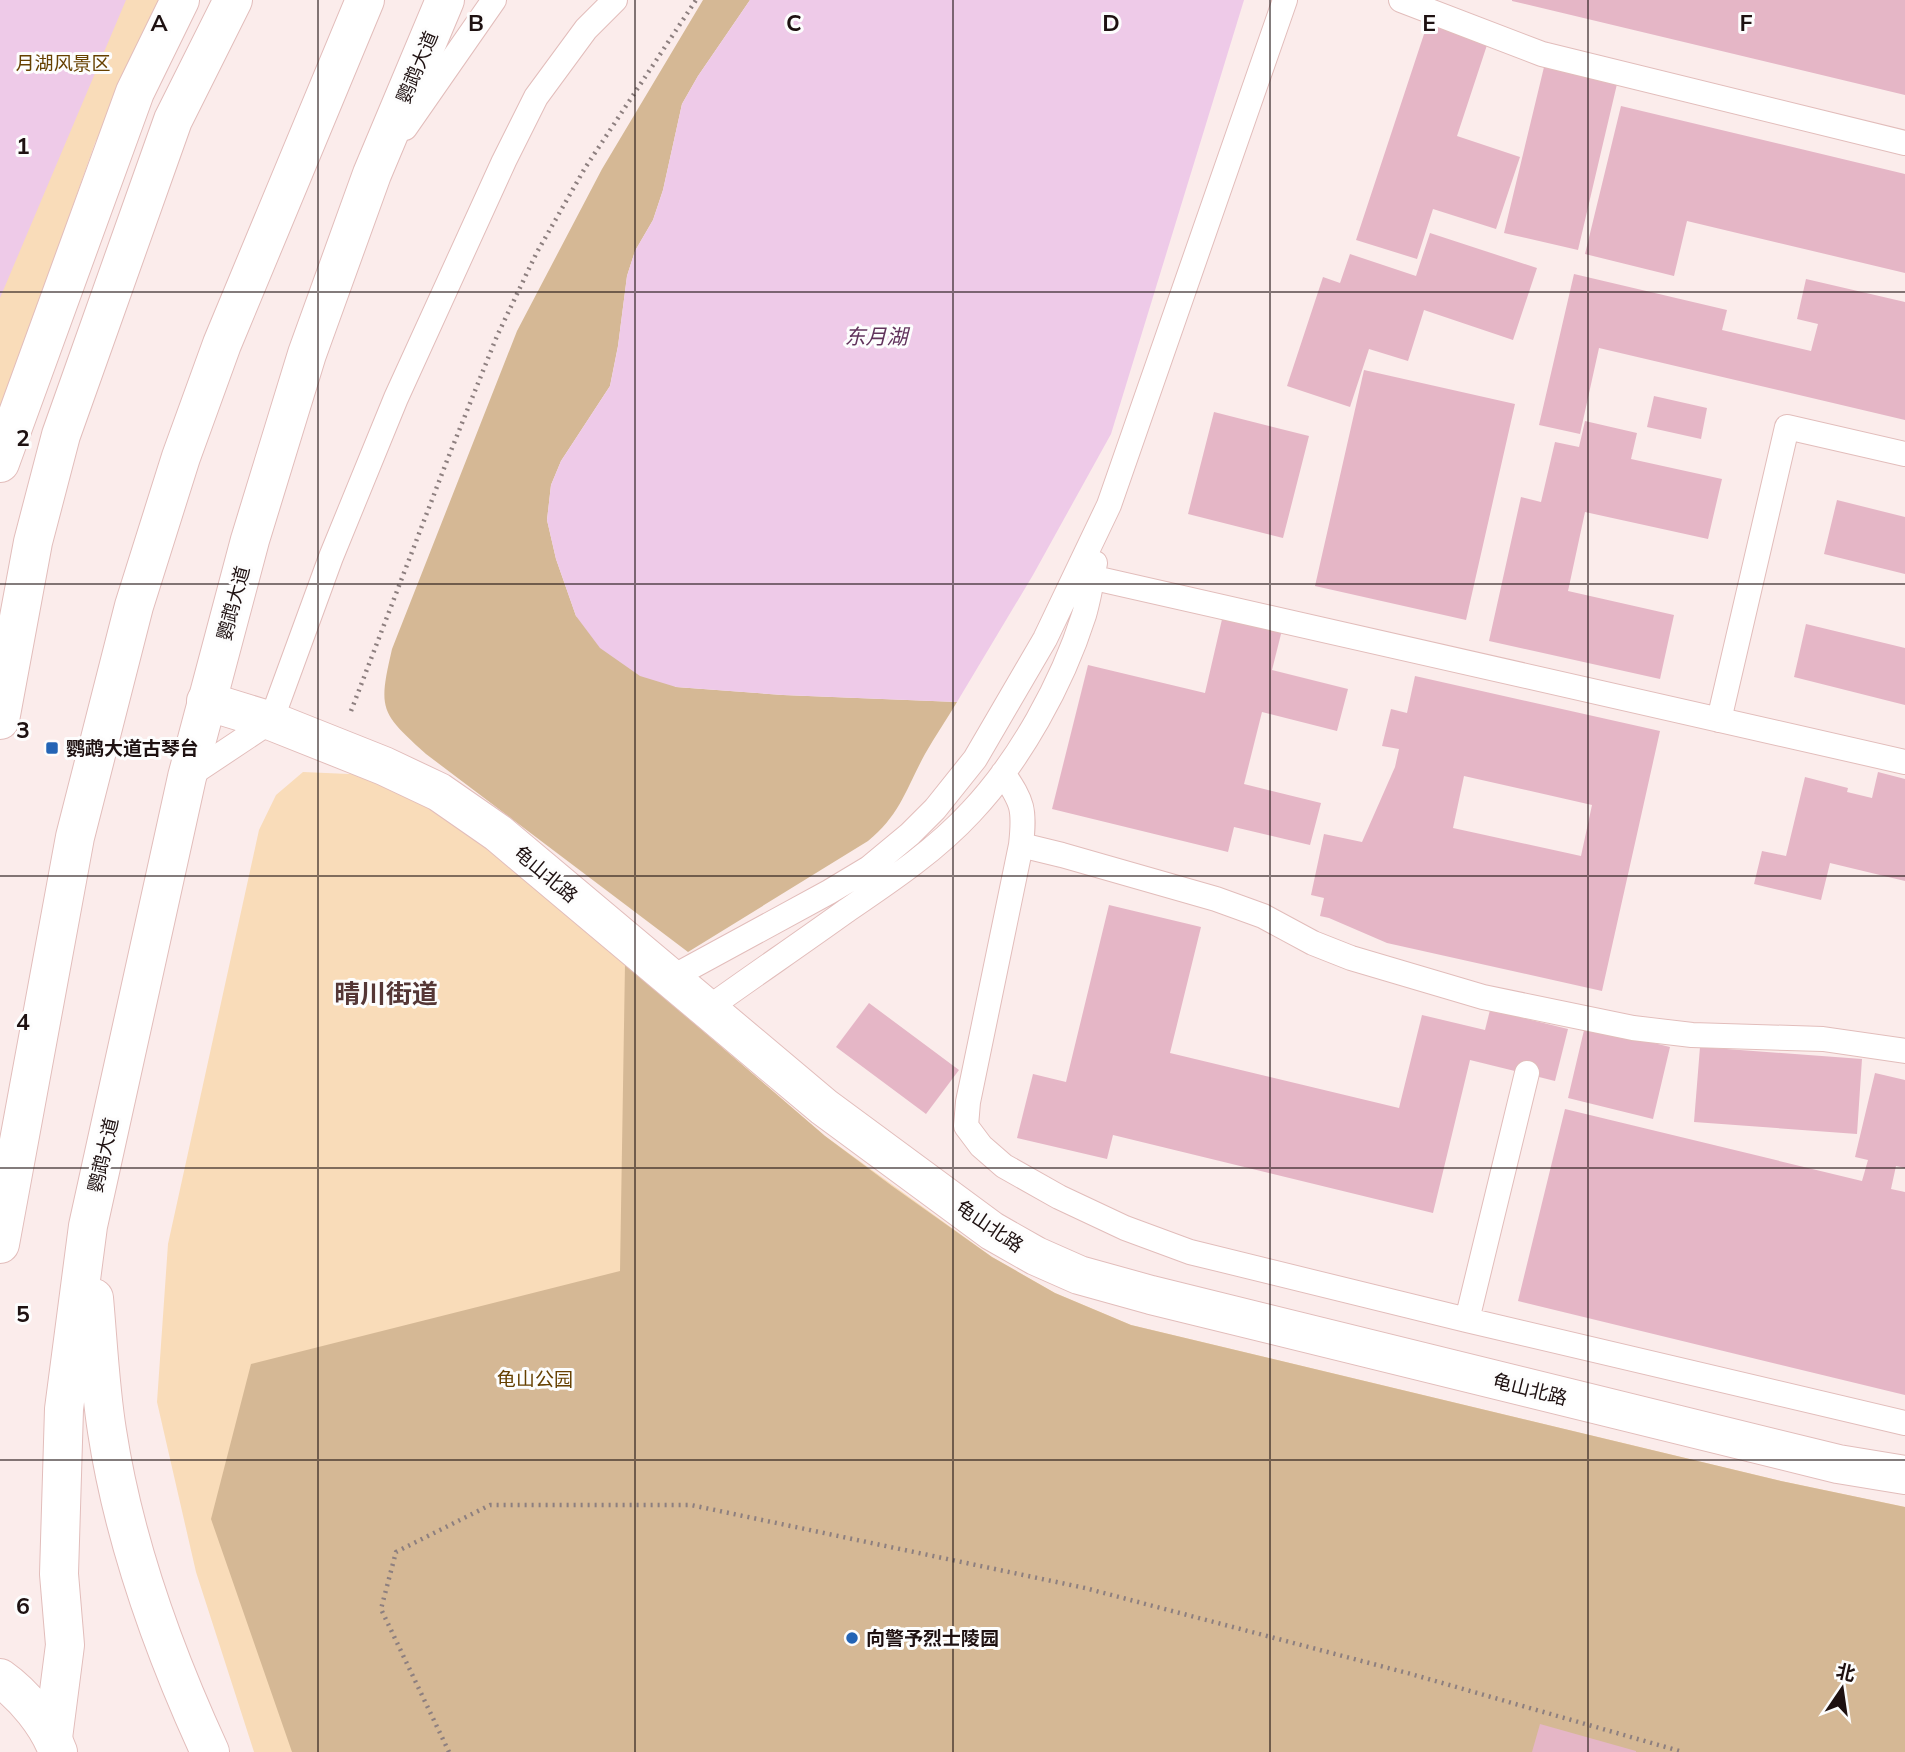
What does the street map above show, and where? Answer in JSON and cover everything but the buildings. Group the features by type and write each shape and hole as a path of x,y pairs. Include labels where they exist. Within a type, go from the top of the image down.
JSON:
{"main road":[{"path":"0,463 135,92 180,0"},
{"path":"0,720 33,542 61,435 173,120 233,0"},
{"path":"0,1244 75,837 134,606 181,457 222,344 365,0"},
{"name":"鹦鹉大道","path":"88,1226 187,776 250,540 307,354 372,174 445,0"},
{"name":"龟山北路","path":"206,701 271,720 439,792 498,833 824,1107 992,1231 1036,1256 1079,1275 1151,1295 1838,1464 1905,1475"},
{"path":"59,1747 65,1645 59,1574 64,1409 88,1226"},
{"path":"88,1226 107,1431 133,1552 191,1711 210,1752"},
{"path":"0,1678 16,1690 59,1747"}],"lane":[{"path":"372,174 494,0"},
{"path":"187,776 271,720 331,557 396,398 504,161 536,97 586,29 615,0"},
{"path":"671,978 869,868 935,809 975,759 1085,576 1285,0"},
{"path":"1401,0 1542,54 1905,143"},
{"path":"1719,720 1787,427 1905,454"},
{"path":"1085,576 1905,762"},
{"path":"707,1009 921,857 972,811 1003,773 1052,691 1084,615 1085,576"},
{"path":"1003,773 1021,800 1024,820 968,1102 966,1126 981,1146 1004,1167 1125,1228 1190,1252 1905,1423"},
{"path":"1021,845 1076,858 1216,899 1263,916 1313,943 1351,958 1541,1016 1692,1035 1823,1039 1905,1051"},
{"path":"1466,1320 1527,1073"}],"path":[{"path":"337,747 457,434 497,337 536,254 585,168 696,0"},
{"path":"449,1752 381,1609 396,1552 491,1505 691,1505 1085,1587 1410,1674 1684,1752"}],"green space":[{"name":"月湖风景区","path":"0,0 162,0 95,143 0,412"},
{"path":"703,0 750,0 682,104 663,190 653,220 635,251 627,276 610,386 561,461 551,485 547,520 556,559 576,616 676,687 783,695 957,702 925,754 895,811 879,831 868,841 688,952 426,754 391,718 384,698 392,649 517,331 602,169"},
{"name":"龟山公园","path":"303,772 372,775 449,816 825,1136 992,1257 1055,1293 1131,1325 1781,1481 1905,1507 1905,1752 254,1752 196,1572 157,1402 168,1244 259,830 276,795"},
{"name":"龟山公园","path":"625,964 825,1136 992,1257 1055,1293 1131,1325 1781,1481 1905,1507 1905,1752 292,1752 211,1519 251,1364 620,1271"}],"water":[{"name":"月湖风景区","path":"0,0 126,0 0,298"},
{"name":"东月湖","path":"750,0 1244,0 1111,434 1033,575 957,702 783,695 676,687 640,676 600,648 576,616 556,559 547,520 551,485 561,461 610,386 627,276 635,251 653,220 663,190 682,104"}],"place":[{"name":"鹦鹉大道古琴台","path":"52,748"},
{"name":"向警予烈士陵园","path":"852,1638"}],"district":[{"name":"晴川街道","path":"386,994"}]}
